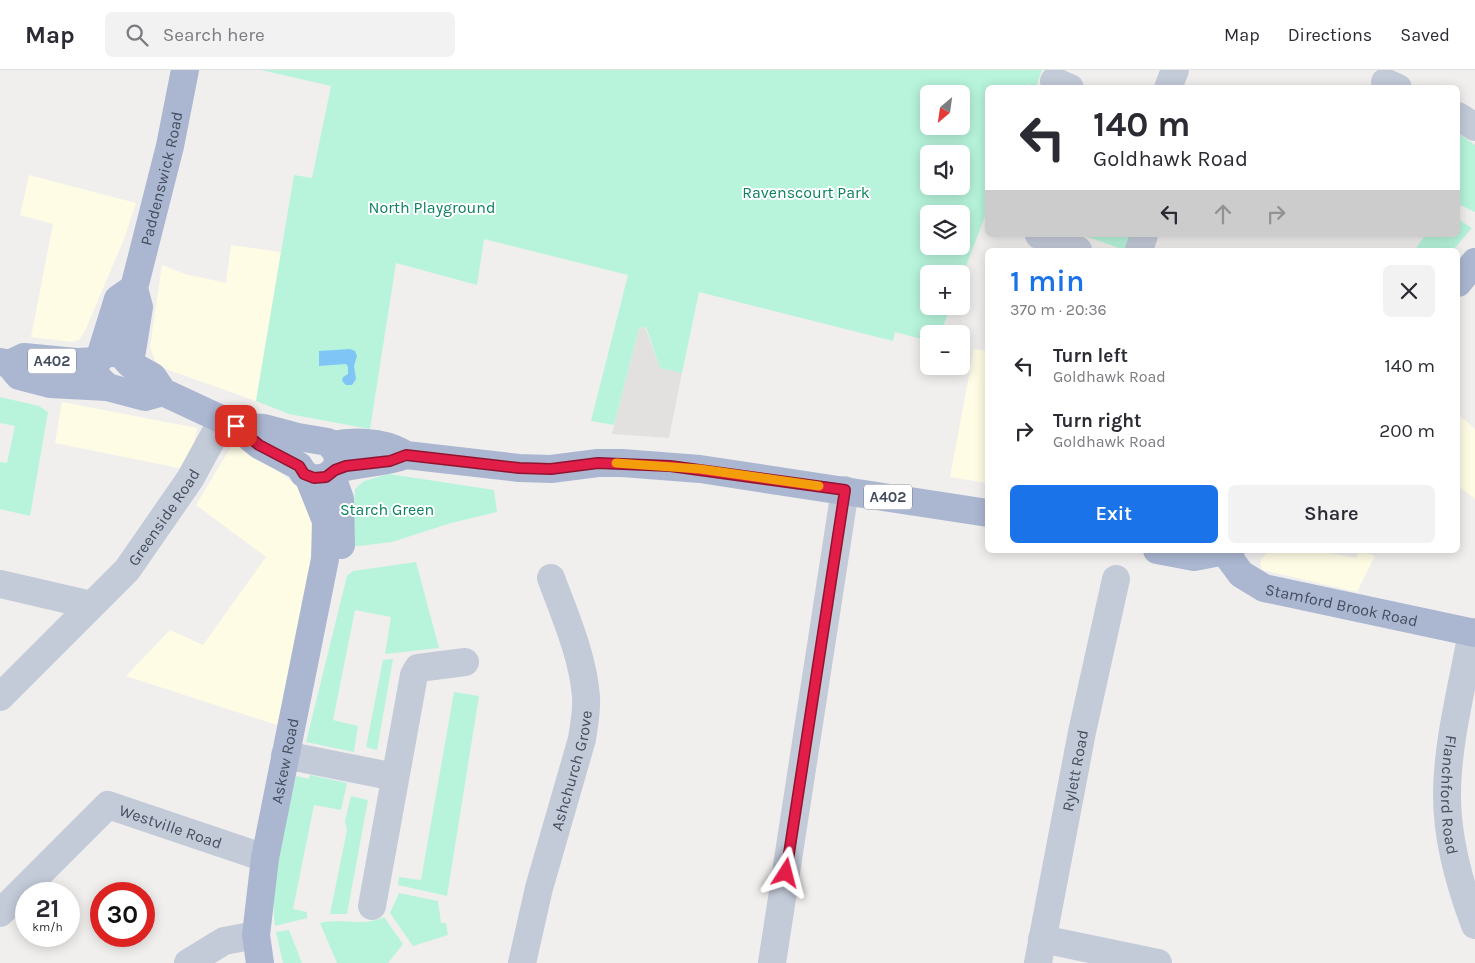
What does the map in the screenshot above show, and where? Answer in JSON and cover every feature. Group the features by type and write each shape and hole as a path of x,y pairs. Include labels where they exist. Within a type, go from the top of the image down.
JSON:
{"main road":[{"name":"Paddenswick Road","path":"129,362 139,307 134,288 166,165 185,70"},
{"path":"1460,281 1475,262"},
{"path":"129,362 130,370 127,381 122,386 109,388 96,376 99,359 118,299 134,288"},
{"path":"99,359 111,352 117,353 153,377 163,392 230,423 264,428 319,462"},
{"name":"A402","path":"5,363 24,357 76,362 99,359"},
{"name":"A402","path":"5,363 20,376 50,384 109,388 145,397 163,392"},
{"name":"A402","path":"319,462 360,442 392,447 406,455 519,468 551,469 598,463 670,466 845,490 985,513"},
{"name":"Askew Road","path":"260,963 256,935 265,858 325,559 326,521 319,462"},
{"path":"1173,553 1194,557 1212,553"},
{"name":"Stamford Brook Road","path":"1227,553 1241,574 1264,588 1474,633"}],"street":[{"path":"1169,85 1175,70"},
{"path":"1044,237 1073,248"},
{"name":"Greenside Road","path":"0,697 129,568 230,423"},
{"path":"772,963 845,490"},
{"name":"Ashchurch Grove","path":"522,963 539,888 580,746 586,715 584,679 551,578"},
{"name":"Rylett Road","path":"1040,951 1082,732 1116,579"},
{"path":"0,584 91,605"},
{"name":"Flanchford Road","path":"1474,633 1452,741 1447,795 1452,852 1461,886 1475,925"},
{"path":"372,906 414,675 418,668 465,662"},
{"path":"285,755 395,777"},
{"name":"Westville Road","path":"0,913 108,805 265,858"},
{"path":"188,963 224,941 256,935"},
{"path":"1040,951 1158,963"}],"shaded area":[{"path":"29,175 136,203 124,239 85,331 79,340 72,342 31,337 53,224 20,215"},
{"path":"231,245 281,252 256,401 163,368 155,360 150,347 162,265 185,274 226,283"},
{"path":"645,327 660,368 682,373 669,438 612,434 639,328"},
{"path":"974,349 985,351 985,483 950,477"},
{"path":"62,402 197,428 189,470 55,443"},
{"path":"1460,416 1475,429 1475,499 1460,488"},
{"path":"235,440 302,489 319,543 277,725 126,676 170,630 203,645 266,557 196,505"},
{"path":"1267,553 1328,553 1356,558 1358,553 1367,553 1375,556 1357,592 1263,570 1260,564"}],"green space":[{"name":"Ravenscourt Park","path":"261,70 1042,70 1037,85 985,85 985,216 966,265 920,265 920,315 947,315 944,325 920,325 920,339 895,332 893,341 699,292 682,373 660,368 646,327 639,328 614,425 591,421 628,275 484,239 477,285 396,263 370,429 289,414 256,401 294,175 312,178 331,86"},
{"path":"1460,134 1475,145 1475,212 1460,205"},
{"path":"1460,220 1472,228 1455,248 1416,248 1424,237 1460,237"},
{"path":"1088,237 1129,237 1126,248 1119,248"},
{"path":"0,397 39,406 48,412 30,516 0,509 0,462 7,463 15,426 0,423"},
{"name":"Starch Green","path":"389,474 494,490 497,512 451,523 392,542 351,547 355,489 364,481"},
{"path":"416,562 439,648 385,654 391,617 355,610 333,720 358,726 354,752 306,742 347,576 353,571"},
{"path":"393,659 377,750 366,747 383,660"},
{"path":"454,692 479,696 447,896 398,885 399,877 421,880"},
{"path":"310,775 347,783 341,810 314,805 293,909 307,912 307,918 275,926 274,888 283,831 296,776 309,779"},
{"path":"351,796 368,800 347,914 330,914 347,830 345,821"},
{"path":"399,893 438,901 441,923 446,923 448,935 413,946 390,913"},
{"path":"384,917 403,944 388,963 337,963 320,923 336,921 361,922"},
{"path":"289,930 302,963 283,963 276,932"}],"water":[{"path":"350,349 355,351 357,356 354,366 356,379 352,385 346,385 342,381 343,377 348,374 346,364 319,366 319,351"}],"slow traffic":[{"path":"616,463 700,469 819,486"}],"route":[{"path":"236,426 259,445 299,466 304,474 320,479 346,466 364,462 390,461 406,455 519,468 551,469 598,463 670,466 845,490 786,873"}],"park label":[{"name":"North Playground","path":"432,207"}]}
